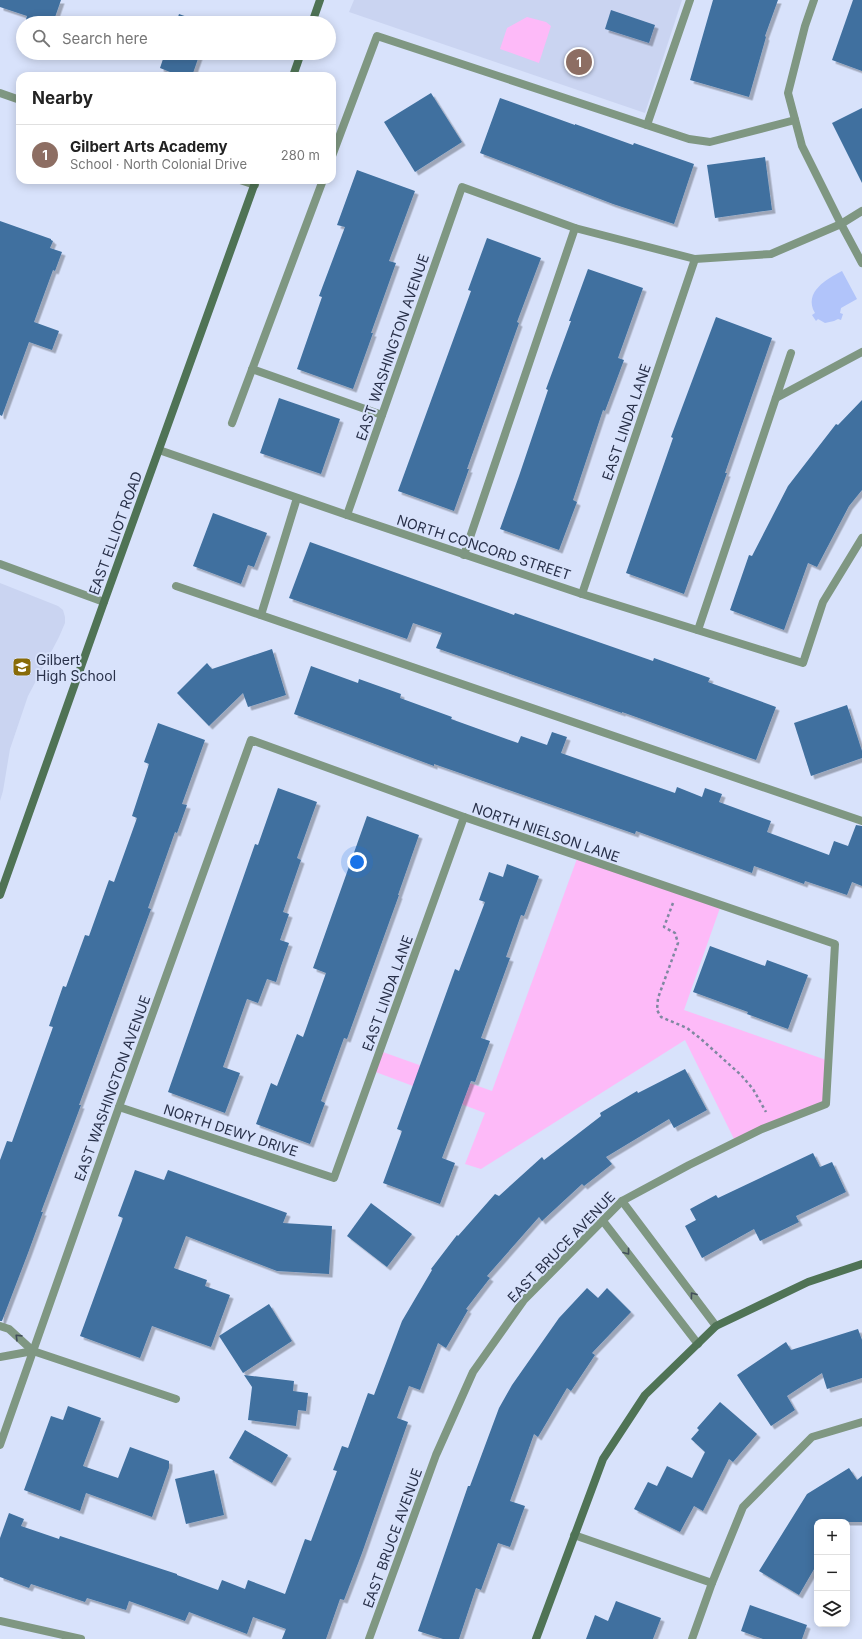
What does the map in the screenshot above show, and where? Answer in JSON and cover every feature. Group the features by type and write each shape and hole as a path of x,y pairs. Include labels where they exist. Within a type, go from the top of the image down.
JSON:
{"main road":[{"path":"314,16 320,0"},
{"path":"294,72 299,60"},
{"name":"EAST ELLIOT ROAD","path":"0,894 256,184"},
{"path":"536,1639 603,1459 646,1395 716,1326 808,1282 862,1264"}],"street":[{"path":"647,125 690,0"},
{"path":"814,0 805,26 788,94 802,146 862,263"},
{"path":"336,145 377,36 689,139 710,142 795,120"},
{"path":"0,93 16,99"},
{"path":"232,423 321,184"},
{"name":"EAST WASHINGTON AVENUE","path":"346,515 462,187 575,228"},
{"path":"464,555 575,228 695,259 771,254 841,224 862,211"},
{"name":"EAST LINDA LANE","path":"582,594 695,259"},
{"path":"776,398 862,352"},
{"path":"698,630 791,353"},
{"path":"252,369 382,415"},
{"name":"NORTH CONCORD STREET","path":"159,450 346,515 582,594 803,662 823,602 862,538"},
{"path":"260,615 297,498"},
{"path":"0,564 104,602"},
{"path":"176,586 862,821"},
{"name":"EAST WASHINGTON AVENUE","path":"0,1445 119,1107 251,740"},
{"name":"NORTH NIELSON LANE","path":"251,740 464,817 835,944"},
{"name":"EAST LINDA LANE","path":"334,1178 464,817"},
{"name":"EAST BRUCE AVENUE","path":"369,1639 436,1455 473,1372 524,1300 622,1201 689,1165 773,1125 826,1104 835,944"},
{"name":"NORTH DEWY DRIVE","path":"119,1107 334,1178"},
{"path":"622,1201 716,1326"},
{"path":"603,1221 698,1344"},
{"path":"0,1326 10,1329 33,1351 176,1399"},
{"path":"0,1357 33,1351"},
{"path":"692,1639 712,1583 743,1507 812,1437 862,1422"},
{"path":"574,1535 712,1583"},
{"path":"0,1621 81,1639"}],"path":[{"path":"678,890 664,927 675,933 678,942 658,998 657,1010 661,1017 686,1028 701,1038 741,1075 753,1089 773,1125"}],"shaded area":[{"path":"354,0 682,0 645,113 349,12"},
{"path":"527,17 546,22 551,26 539,63 500,49 507,28"},
{"name":"Gilbert High School","path":"0,583 58,606 63,610 65,623 28,696 10,749 0,801"},
{"path":"578,856 721,905 684,1010 829,1061 826,1104 736,1143 685,1040 481,1169 465,1164 485,1113 373,1071 380,1051 492,1091"}],"water":[{"path":"842,271 857,299 841,308 840,313 843,314 841,320 838,319 825,323 818,319 816,321 812,315 815,313 812,305 814,293 824,282"}],"building":[{"path":"0,0 61,0 55,16 27,16 0,7"},
{"path":"713,0 778,0 765,36 766,37 749,97 690,80"},
{"path":"853,0 862,0 862,71 832,60"},
{"path":"611,10 655,25 649,43 605,29"},
{"path":"163,60 198,60 193,72 170,72 160,68"},
{"path":"431,93 462,142 415,172 384,122"},
{"path":"500,98 633,145 634,143 694,164 674,224 613,204 480,153"},
{"path":"862,108 862,183 832,123"},
{"path":"765,157 772,210 715,218 707,165"},
{"path":"357,170 415,191 389,261 396,263 353,389 297,369 322,297 319,296 345,227 337,225"},
{"path":"0,221 51,239 53,241 50,248 62,252 55,271 53,270 34,322 59,331 52,350 29,342 2,416 0,415"},
{"path":"487,238 541,258 517,322 519,323 467,469 469,469 454,511 398,491 471,291 468,290"},
{"path":"588,269 643,288 618,358 624,360 605,411 603,410 573,500 577,502 559,550 500,529 548,390 546,389 571,321 569,321"},
{"path":"716,317 772,338 725,473 727,473 684,594 626,573 673,438 671,437"},
{"path":"279,398 340,419 321,474 260,453"},
{"path":"862,400 862,490 849,506 817,567 808,563 784,630 730,610 749,555 752,556 788,486 836,424 838,425"},
{"path":"213,513 267,533 254,567 248,565 241,584 193,566"},
{"path":"310,542 514,615 515,613 653,661 654,658 710,678 708,682 776,707 756,760 436,648 442,633 413,623 407,639 289,598"},
{"path":"272,649 286,695 248,707 243,693 209,726 177,693 207,663 212,669"},
{"path":"311,666 358,683 359,679 401,694 400,698 452,717 451,719 518,743 521,736 547,745 552,732 567,737 561,753 675,793 677,787 702,797 705,788 722,794 719,802 771,821 767,832 829,855 834,841 848,846 856,825 862,826 862,886 852,882 847,895 805,881 804,884 754,866 752,873 636,831 635,834 434,764 434,766 294,714"},
{"path":"847,705 862,751 862,758 811,776 794,723"},
{"path":"158,723 205,740 182,804 187,805 177,833 175,832 148,908 151,909 79,1105 81,1105 41,1212 43,1212 28,1253 2,1321 0,1321 0,1160 7,1141 12,1142 53,1027 49,1026 63,986 66,987 85,935 89,936 109,880 114,882 137,818 132,816 149,764 144,762"},
{"path":"278,788 317,802 297,858 301,860 283,912 289,914 280,940 289,943 276,982 267,979 258,1003 247,999 223,1067 240,1073 225,1113 168,1092 255,844 258,845"},
{"path":"367,816 419,835 347,1039 344,1038 321,1101 325,1103 310,1144 256,1124 271,1083 277,1086 297,1034 303,1037 326,973 313,968"},
{"path":"507,864 539,876 524,916 521,915 506,957 510,958 481,1038 490,1041 475,1082 471,1081 442,1158 455,1163 440,1204 383,1183 402,1131 397,1129 455,969 459,971 485,902 479,900 489,872 503,877"},
{"path":"710,946 765,966 767,960 808,975 788,1029 747,1014 748,1012 693,992"},
{"path":"685,1069 707,1110 674,1128 669,1119 606,1157 612,1164 584,1186 582,1184 542,1221 539,1217 487,1276 490,1278 466,1309 468,1310 446,1348 438,1343 420,1390 409,1386 397,1418 408,1422 362,1553 344,1600 340,1599 326,1639 282,1639 286,1629 253,1617 247,1634 189,1612 185,1621 129,1601 126,1610 87,1598 85,1602 31,1584 29,1588 0,1577 0,1538 9,1513 24,1519 21,1526 59,1539 60,1536 177,1574 218,1590 222,1580 245,1589 248,1580 285,1594 305,1539 311,1541 337,1471 333,1470 342,1446 348,1448 368,1393 374,1395 402,1321 432,1270 431,1269 457,1235 458,1236 495,1194 499,1196 542,1157 544,1160 601,1116 600,1113 637,1091 638,1093"},
{"path":"813,1153 820,1167 832,1162 846,1192 796,1216 799,1222 760,1241 754,1229 702,1258 685,1226 696,1220 690,1209 716,1195 718,1198"},
{"path":"135,1170 164,1180 168,1170 287,1213 283,1223 332,1226 329,1274 277,1271 186,1236 174,1268 207,1280 205,1286 230,1295 211,1347 152,1326 140,1358 80,1336 123,1218 118,1216"},
{"path":"371,1203 412,1234 387,1267 347,1236"},
{"path":"587,1288 598,1298 607,1288 631,1312 592,1353 595,1355 571,1391 567,1388 538,1437 534,1434 510,1501 525,1506 510,1547 498,1543 481,1590 476,1588 459,1639 443,1639 418,1631 468,1486 470,1486 499,1408 512,1385 559,1318"},
{"path":"269,1304 292,1341 243,1373 219,1336"},
{"path":"858,1329 862,1340 862,1378 827,1389 822,1373 787,1396 795,1410 771,1426 737,1375 786,1342 791,1350"},
{"path":"244,1375 294,1381 293,1391 308,1393 306,1411 298,1410 296,1426 248,1420 252,1387"},
{"path":"720,1402 757,1434 733,1462 729,1459 703,1511 694,1506 680,1532 634,1509 648,1482 657,1486 667,1466 692,1478 705,1452 691,1439 699,1430 697,1428"},
{"path":"68,1406 101,1418 83,1466 118,1478 130,1447 169,1461 169,1468 152,1517 86,1493 80,1511 24,1490 51,1416 63,1420"},
{"path":"245,1430 288,1455 272,1483 229,1458"},
{"path":"849,1468 857,1480 862,1476 862,1522 850,1522 850,1519 814,1519 814,1569 799,1595 759,1571 807,1494"},
{"path":"214,1470 224,1515 186,1524 175,1479"},
{"path":"616,1601 661,1618 653,1639 586,1639 595,1615 608,1621"},
{"path":"750,1605 807,1625 802,1639 763,1639 741,1631"}],"place":[{"name":"Gilbert Arts Academy","path":"579,62"},
{"name":"Gilbert High School","path":"22,667"}]}
